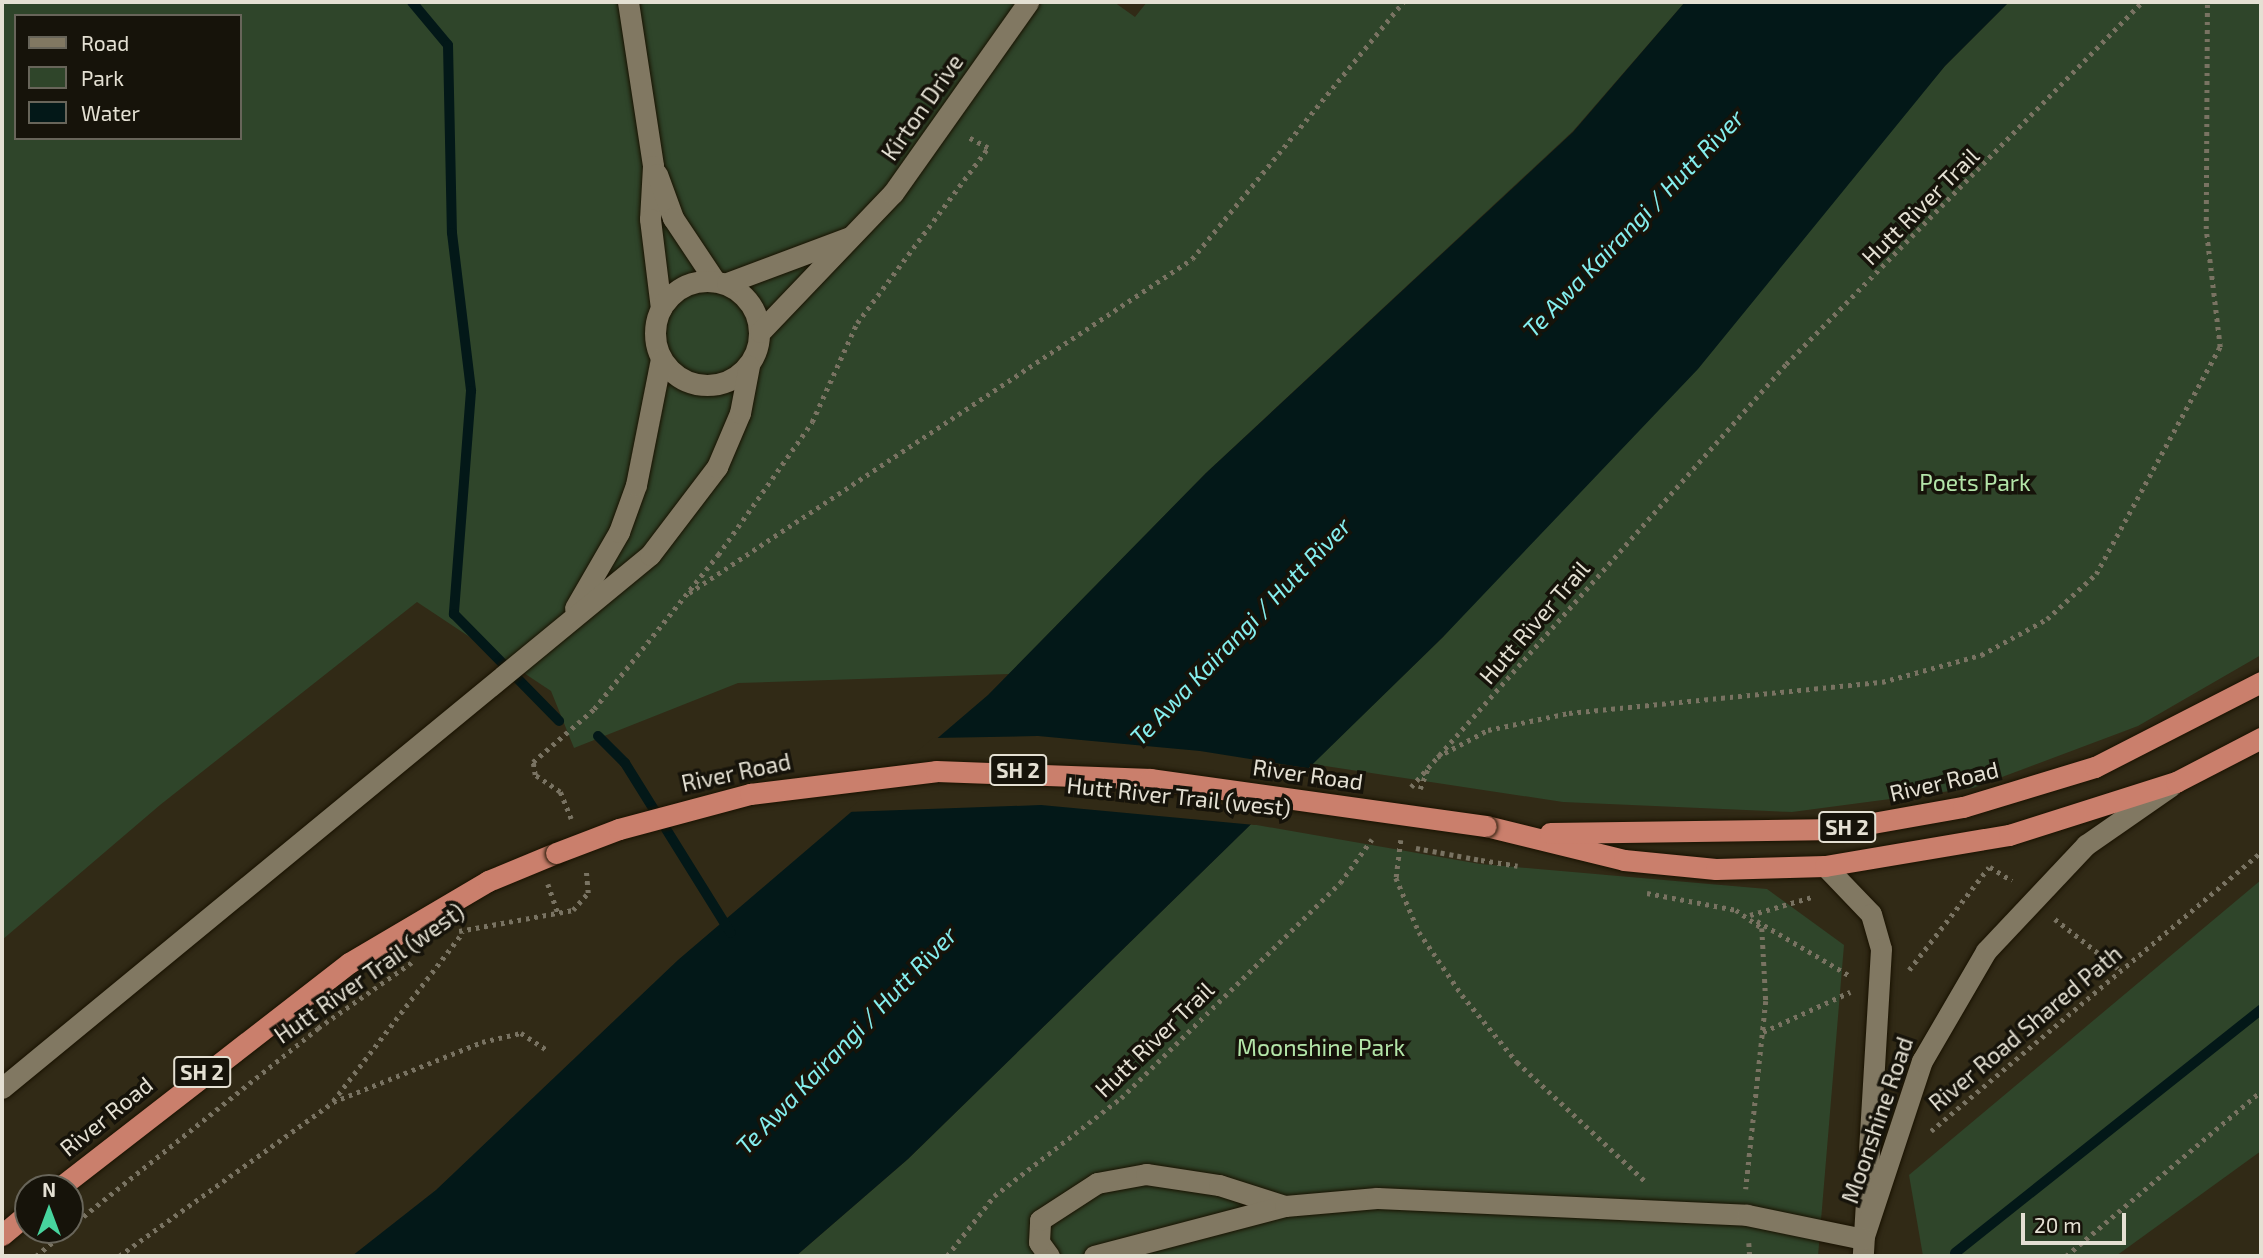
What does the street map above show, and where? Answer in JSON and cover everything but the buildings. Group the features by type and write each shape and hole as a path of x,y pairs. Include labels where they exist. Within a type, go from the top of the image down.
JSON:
{"highway":[{"name":"River Road","path":"1531,833 1781,832 1950,810 2095,767 2261,682"},
{"name":"River Road","path":"77,1174 349,963 488,881 619,829 750,794 936,771 1151,779 1531,833 1624,860 1676,866 1825,866 2009,835 2176,782 2261,738"}],"street":[{"path":"628,2 653,166 650,219 661,307 655,342 662,359 687,382 703,386 720,384 749,366"},
{"name":"Kirton Drive","path":"760,332 851,237 945,124 1028,2"},
{"path":"2,1088 471,703 572,613 621,581 698,499 731,440 760,332 751,304 721,282 673,218 653,166"},
{"name":"Kirton Drive","path":"721,282 851,237"},
{"path":"661,307 684,286 721,282"},
{"path":"572,613 619,532 636,485 662,359"},
{"name":"Moonshine Road","path":"1863,1248 1922,1061 1986,951 2086,845 2176,782"},
{"name":"Moonshine Road","path":"1825,866 1871,914 1881,949 1863,1248"},
{"path":"1049,1256 1039,1242 1040,1220 1097,1183 1146,1174 1219,1185 1285,1206"},
{"path":"1094,1256 1285,1206 1377,1198 1747,1215 1863,1248"}],"path":[{"path":"684,596 1192,259 1403,2"},
{"name":"Hutt River Trail","path":"1406,794 1430,761 1786,364 2142,2"},
{"path":"1417,797 1430,761 1488,730 1569,713 1882,682 1968,658 2047,619 2096,574 2220,347 2206,229 2207,2"},
{"path":"573,827 566,800 534,775 533,762 594,709 684,596 812,422 857,323 988,148 945,124"},
{"name":"Hutt River Trail","path":"947,1256 994,1196 1121,1098 1340,883 1381,827"},
{"path":"1404,833 1394,857 1396,878 1419,932 1462,995 1517,1062 1657,1192"},
{"path":"1360,838 1534,869"},
{"name":"River Road Shared Path","path":"1924,1138 2261,852"},
{"path":"333,1101 463,933 558,913 586,897 587,867 577,872"},
{"path":"537,889 556,880"},
{"path":"548,884 558,913"},
{"path":"1634,891 1736,910 1864,985"},
{"name":"Hutt River Trail (west)","path":"445,936 474,918"},
{"path":"1734,1192 1745,1181 1766,1001 1766,946 1758,921"},
{"path":"454,928 463,933"},
{"name":"Hutt River Trail (west)","path":"84,1216 318,1028 428,950"},
{"path":"119,1256 333,1101 482,1042 521,1033 546,1049"},
{"path":"2066,1256 2261,1091"},
{"name":"Hutt River Trail (west)","path":"36,1256 50,1244"}],"green space":[{"path":"2,2 1114,2 1135,17 1147,2 1685,2 1573,131 1206,473 1009,674 738,683 574,748 551,691 417,602 160,805 2,940"},
{"name":"Poets Park","path":"2009,2 2261,2 2261,655 2138,726 1973,788 1792,812 1563,802 1312,764 1443,637 1945,66"},
{"name":"Moonshine Park","path":"1251,824 1480,864 1767,889 1844,945 1818,1256 796,1256 908,1159"},
{"path":"2261,880 2261,1151 2116,1256 1923,1256 1909,1175"}],"water":[{"name":"Te Awa Kairangi / Hutt River","path":"1685,2 2009,2 1945,66 1698,369 1443,637 908,1159 796,1256 352,1256 436,1190 678,960 988,695 1206,473 1573,132"}],"pier":[{"path":"1038,736 1200,751 1313,769 1255,825 1041,805 846,812 933,738"}],"waterway":[{"path":"412,2 448,45 452,233 471,391 454,614 559,721"},
{"path":"598,736 625,763 731,933"},
{"path":"1955,1253 2261,1010"}]}
